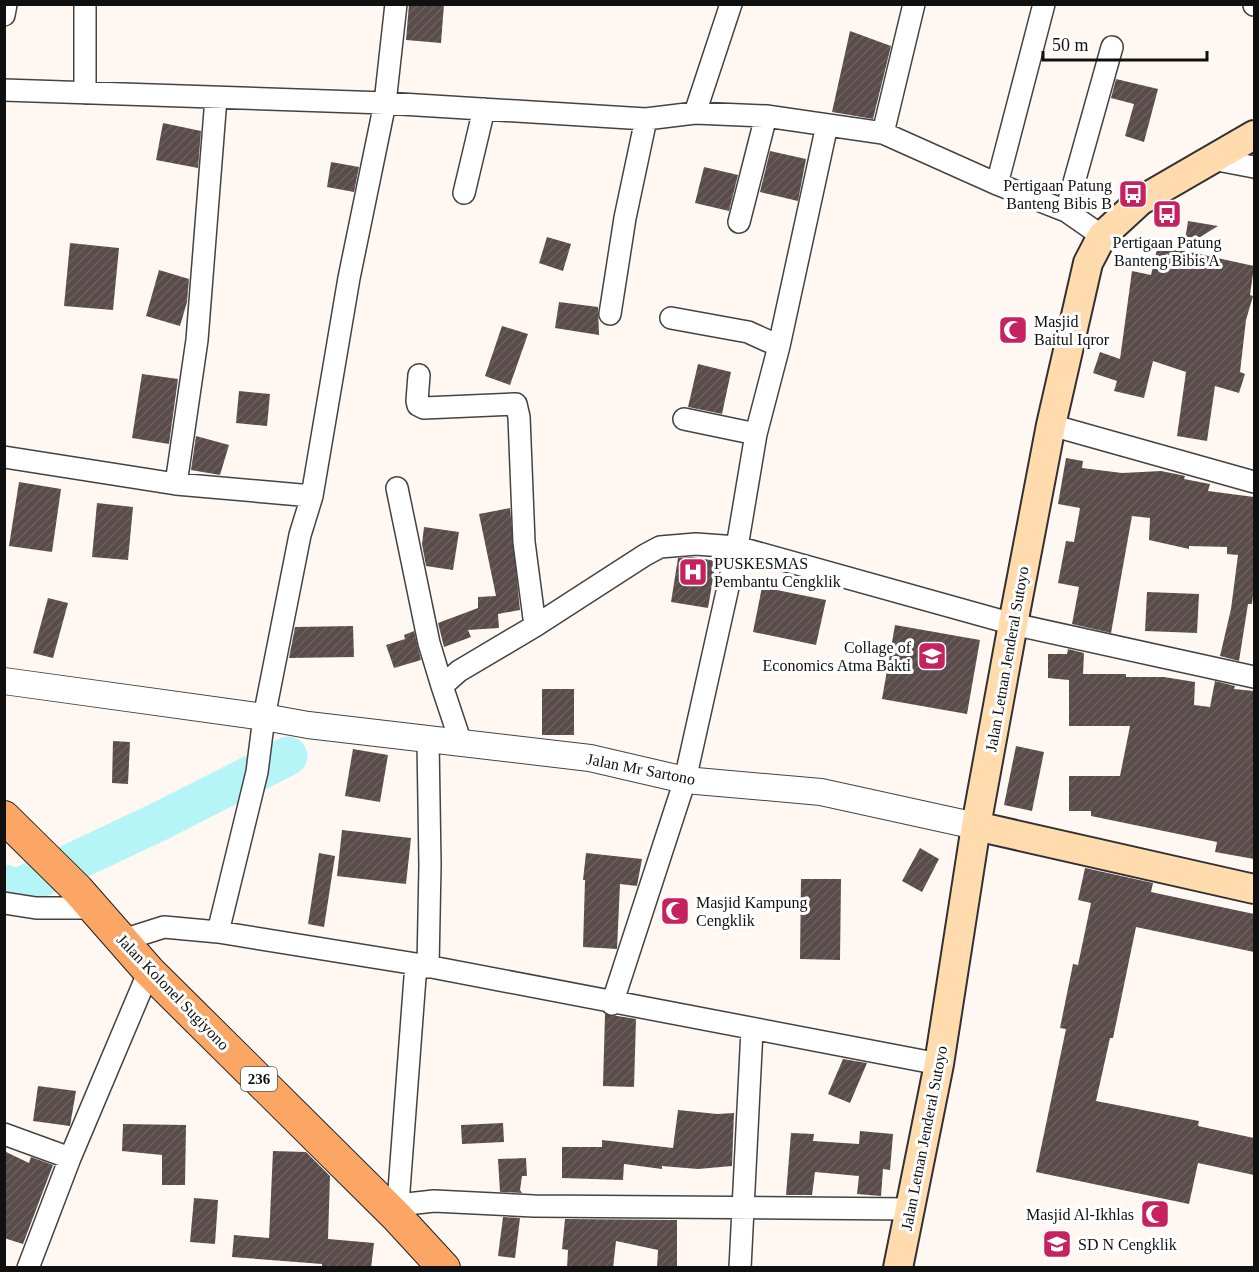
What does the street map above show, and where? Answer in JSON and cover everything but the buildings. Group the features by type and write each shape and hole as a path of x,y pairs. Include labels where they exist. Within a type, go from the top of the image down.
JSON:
{"main road":[{"name":"Jalan Letnan Jenderal Sutoyo","path":"898,1268 939,1064 976,826 1013,624 1051,425 1086,273 1102,237 1140,201 1254,135"},
{"path":"976,826 1254,889"},
{"name":"Jalan Kolonel Sugiyono","path":"14,827 85,899 141,934 149,971 398,1211 444,1268"}],"street":[{"path":"4,15 6,4"},
{"path":"85,4 85,93"},
{"path":"218,932 257,772 263,728 300,535 312,496 333,385 349,278 401,105 396,4"},
{"path":"695,113 731,4"},
{"path":"883,133 914,4"},
{"path":"997,184 1044,4"},
{"path":"1066,211 1112,47"},
{"path":"4,90 401,105 646,118 695,113 766,116 883,133 997,184 1066,211 1102,237"},
{"path":"177,484 197,340 216,98"},
{"path":"464,193 484,109"},
{"path":"739,222 766,116"},
{"path":"610,314 625,218 646,118"},
{"path":"612,1004 685,780 737,546 756,434 779,346 827,125"},
{"path":"1212,159 1254,167"},
{"path":"671,318 748,332 779,346"},
{"path":"419,375 417,401 418,405 424,408 516,404 519,417 524,542 535,626"},
{"path":"684,419 756,434"},
{"path":"1051,425 1254,482"},
{"path":"4,458 177,484 312,496"},
{"path":"397,488 429,643 460,743"},
{"path":"442,686 459,671 660,547 696,544 737,546 1013,624 1254,677"},
{"name":"Jalan Mr Sartono","path":"4,681 263,728 308,725 590,758 685,780 821,792 976,826"},
{"path":"428,740 430,865 398,1211 434,1201 534,1206 910,1209"},
{"path":"4,903 36,908 85,899"},
{"path":"141,934 218,932 422,966 612,1004 939,1064"},
{"path":"28,1268 70,1158 149,971"},
{"path":"740,1268 752,1030"},
{"path":"4,1134 70,1158"}],"waterway":[{"path":"4,884 18,888 158,822 288,756"}],"place":[{"name":"Pertigaan Patung Banteng Bibis B","path":"1133,194"},
{"name":"Pertigaan Patung Banteng Bibis A","path":"1167,214"},
{"name":"Masjid Baitul Iqror","path":"1013,330"},
{"name":"PUSKESMAS Pembantu Cengklik","path":"693,572"},
{"name":"Collage of Economics Atma Bakti","path":"932,656"},
{"name":"Masjid Kampung Cengklik","path":"675,911"},
{"name":"Masjid Al-Ikhlas","path":"1155,1214"},
{"name":"SD N Cengklik","path":"1057,1244"}]}
